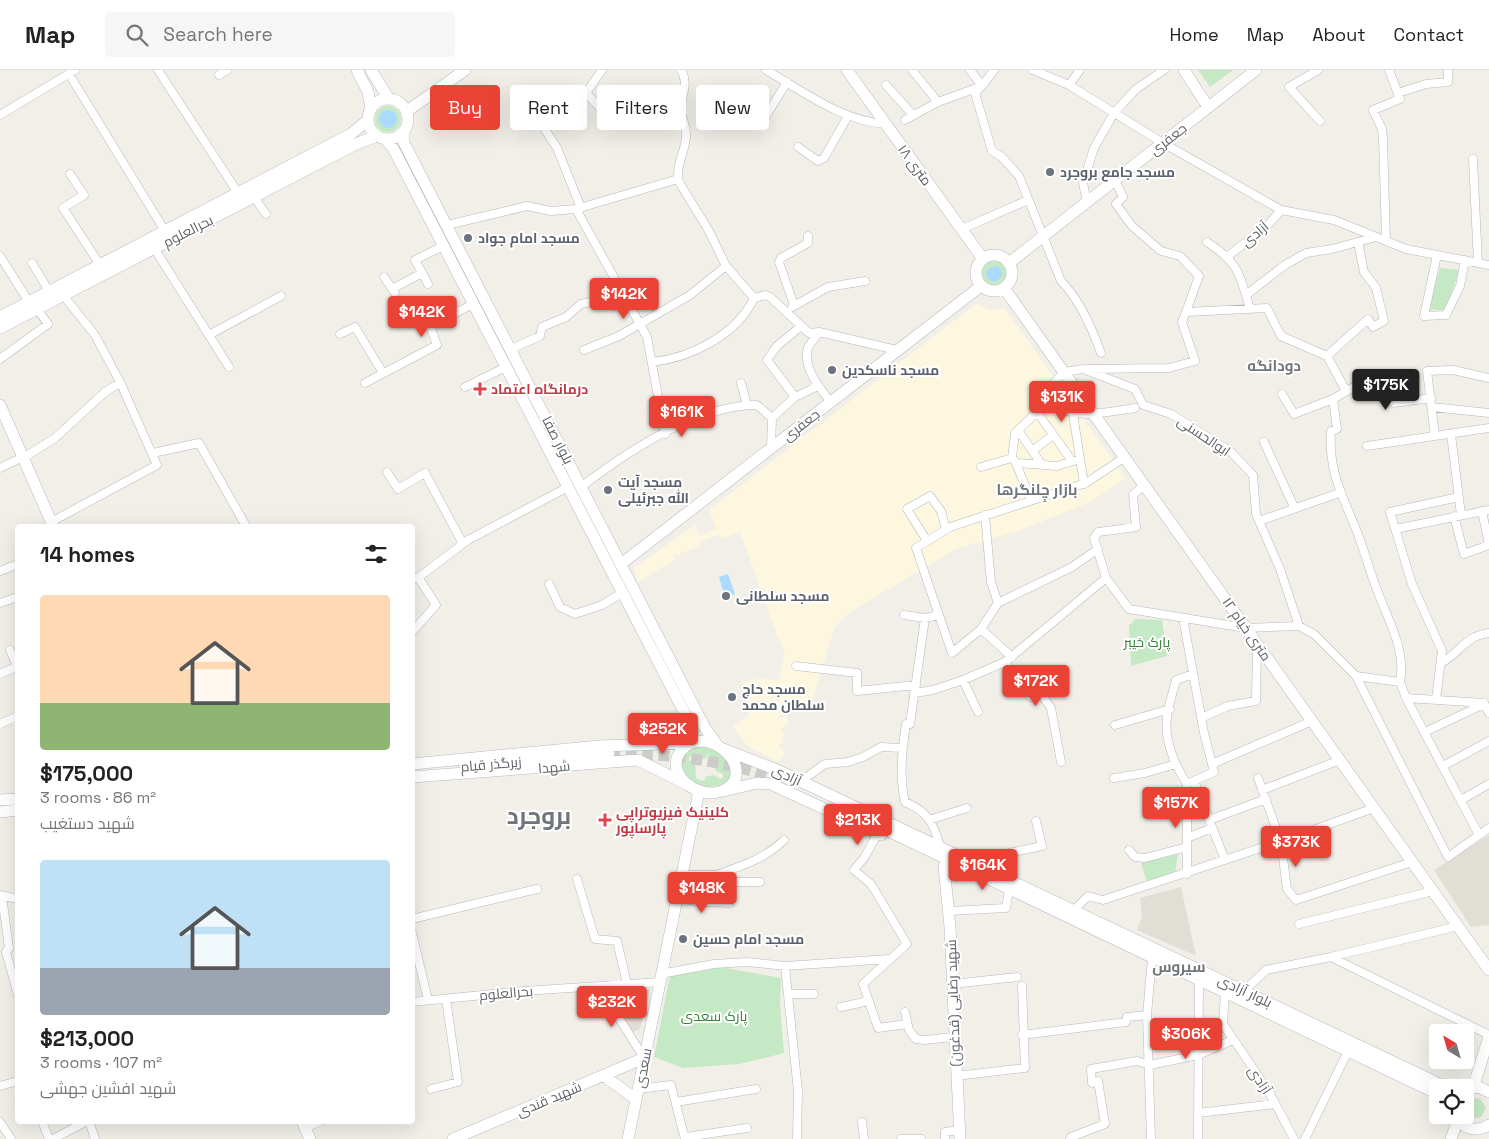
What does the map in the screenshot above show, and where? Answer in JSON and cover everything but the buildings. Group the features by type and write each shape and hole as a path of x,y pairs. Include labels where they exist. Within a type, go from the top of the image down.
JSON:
{"main road":[{"path":"357,70 368,92 369,114 370,129 381,138 398,137 404,132 408,124 406,112 401,104 389,99 380,101 369,114"},
{"path":"371,70 389,99"},
{"path":"406,112 465,70"},
{"name":"۱۸ متری","path":"848,70 983,259"},
{"path":"1184,70 1208,107"},
{"name":"جعفری","path":"1008,263 1256,70"},
{"name":"بحرالعلوم","path":"0,328 33,305 49,291 351,134 369,114"},
{"name":"بلوار صفا","path":"404,132 404,143 705,728 720,747"},
{"name":"بحرالعلوم","path":"0,317 63,295 356,144 381,138"},
{"name":"بلوار صفا","path":"381,138 393,148 690,724 692,743"},
{"path":"994,255 1008,263 1011,268 1011,279 1004,288 990,291 981,286 976,272 983,259 994,255"},
{"name":"جعفری","path":"621,564 981,286"},
{"name":"۱۲ متری خیام","path":"1004,288 1489,970"},
{"path":"524,402 535,396"},
{"path":"0,405 52,524"},
{"path":"704,741 720,747 732,758 737,773 734,782 723,791 710,793 694,789 679,774 676,763 680,751 692,743 704,741"},
{"name":"شهدا","path":"415,764 593,746 692,743"},
{"path":"643,763 650,753 644,744"},
{"name":"آزادی","path":"720,747 766,765 981,866 1012,886"},
{"name":"زیرگذر قیام","path":"433,770 609,753"},
{"name":"شهدا","path":"415,775 626,761 643,763 694,789"},
{"path":"762,783 760,771 766,765"},
{"path":"415,768 433,770"},
{"path":"415,774 433,770"},
{"path":"782,780 969,869 1012,886"},
{"name":"آزادی","path":"723,791 762,783 771,784 964,876 1012,886"},
{"name":"سعدی","path":"628,1139 682,875 694,789"},
{"path":"0,800 15,799"},
{"path":"0,812 15,810"},
{"name":"(قدغون) شهید رضایی","path":"944,866 949,911 959,1134"},
{"name":"بلوار آزادی","path":"1012,886 1074,910 1429,1079"},
{"name":"بلوار آزادی","path":"1012,886 1152,958 1429,1090"},
{"path":"1473,1079 1489,1036"},
{"name":"شهید قندی","path":"453,1139 644,1058"},
{"path":"604,1076 637,1094"},
{"path":"1474,1089 1483,1089 1489,1092"},
{"path":"1451,1139 1454,1124"},
{"path":"1463,1124 1471,1134 1489,1125"}],"street":[{"path":"158,70 238,193"},
{"path":"219,75 228,70"},
{"path":"597,105 587,94 602,70"},
{"path":"766,70 848,116 866,123 886,124"},
{"path":"912,70 938,102"},
{"path":"970,70 982,86"},
{"path":"994,70 975,93 992,152 1002,157 1018,176 1041,237 1061,281 1072,292 1093,331 1101,353"},
{"path":"1033,70 1069,85 1163,143 1280,210 1334,220 1406,249 1489,265"},
{"path":"1069,85 1080,70"},
{"path":"1087,202 1083,183 1094,148 1114,113 1136,89 1164,70"},
{"path":"1386,241 1384,138 1373,110 1400,99 1389,70"},
{"path":"1398,93 1426,84 1448,82 1448,70"},
{"path":"683,71 685,86 681,111 687,124 678,179 709,231 726,266 754,298"},
{"path":"1314,71 1289,87 1320,121"},
{"path":"0,115 72,72 165,231"},
{"path":"769,111 787,82"},
{"path":"886,85 913,115"},
{"path":"905,120 938,102 982,86"},
{"path":"798,148 818,161 824,158 848,116"},
{"path":"545,130 557,148 578,209 647,337 665,434"},
{"path":"1473,159 1478,263"},
{"path":"70,174 84,195 63,208 100,265"},
{"path":"447,225 527,206 551,211 578,209 678,179"},
{"path":"1083,369 1169,368 1194,361 1182,322 1199,276 1180,256 1160,250 1132,226 1116,204 1123,197 1115,180"},
{"path":"254,196 266,214"},
{"path":"962,229 1028,200"},
{"name":"آزادی","path":"1228,256 1267,226 1280,210"},
{"path":"794,305 779,262 781,258 808,243 808,236"},
{"path":"1246,295 1285,265 1306,253 1376,237"},
{"path":"1207,242 1228,256 1239,273 1250,309"},
{"path":"1327,356 1368,319 1373,326 1384,321 1376,288 1364,272 1358,242"},
{"path":"428,284 415,260 443,246"},
{"path":"154,248 229,367"},
{"path":"1437,255 1424,316 1446,315 1460,286 1465,260"},
{"path":"0,256 48,324 0,359"},
{"path":"32,263 49,291"},
{"path":"584,350 619,336 690,295 726,266"},
{"path":"384,277 393,291 422,273"},
{"path":"786,311 828,287 865,281"},
{"path":"52,524 157,465 153,453 95,335 63,295"},
{"path":"652,362 681,357 720,336 743,314 754,298 766,295 809,333 819,332 897,350"},
{"path":"209,335 281,296"},
{"path":"511,349 540,336 542,328 566,317 582,304 595,301 614,306 626,300"},
{"path":"365,383 437,345 430,326 473,304"},
{"path":"1186,312 1267,308 1281,336 1327,356 1346,391"},
{"path":"796,397 768,360 777,346 800,326"},
{"path":"340,334 355,327 383,373"},
{"path":"819,332 809,347 807,354 818,386 831,402"},
{"path":"465,387 506,367"},
{"name":"ابوالحسنی","path":"1064,372 1083,369 1135,388 1143,405 1172,414 1230,451 1253,476 1256,514 1280,569 1299,626"},
{"path":"1436,436 1427,370 1453,370 1489,378"},
{"path":"1031,500 1015,461 1012,443 1015,433 1042,396 1064,372"},
{"path":"1282,394 1294,414 1334,400 1373,376 1394,403 1431,398"},
{"path":"741,383 747,405"},
{"path":"0,468 23,458 66,429 106,392 120,384"},
{"path":"772,418 796,397 818,386"},
{"path":"1042,396 1052,405 1073,414 1094,414 1136,408"},
{"path":"1334,400 1338,429 1331,431 1330,452 1339,493 1358,536 1369,572 1399,645 1403,667 1400,682 1406,698 1480,835"},
{"path":"581,487 623,457 665,434 720,410 747,405 757,405 763,408 772,418 771,448"},
{"path":"1034,407 1072,461"},
{"path":"1432,407 1489,413"},
{"path":"1073,414 1084,484"},
{"path":"1366,446 1489,428"},
{"path":"1018,430 1042,465"},
{"path":"1395,529 1458,516 1486,511 1489,545 1464,554 1458,516 1460,497 1451,434"},
{"path":"1032,451 1053,435"},
{"path":"1264,442 1294,507"},
{"path":"153,453 199,443 245,524"},
{"path":"1098,549 1072,566 998,603 981,629 952,653 916,548 946,529 1084,484 1125,457"},
{"path":"981,467 1015,461 1057,466 1080,459"},
{"path":"387,472 398,489 424,473 462,544"},
{"path":"1144,485 1133,495 1136,527 1098,532 1094,538 1106,578 1129,609 1246,628 1299,626 1314,634 1356,676 1448,857 1489,828"},
{"path":"415,629 436,605 415,578 462,544 568,487"},
{"path":"1259,522 1294,507 1339,493"},
{"path":"927,542 907,509 930,496 941,511 946,529"},
{"path":"1436,700 1442,651 1412,584 1390,512 1460,497"},
{"path":"985,515 991,582 998,603"},
{"path":"0,571 15,565"},
{"path":"796,666 857,673 857,691 933,690 963,680 1005,662 1106,578"},
{"path":"549,584 560,608 574,614 602,606 622,592"},
{"path":"0,603 15,598"},
{"path":"904,615 926,618 939,615"},
{"path":"926,618 910,724 906,724 902,748 902,788 905,802 923,811 929,820 940,847"},
{"path":"1183,618 1201,718 1214,772 1191,783"},
{"path":"981,629 1012,657"},
{"path":"1441,663 1457,654 1468,639 1489,633"},
{"path":"1201,718 1228,706 1256,701 1258,644"},
{"path":"10,650 15,661"},
{"path":"1005,662 1030,697 1040,693 1051,708 1062,762"},
{"path":"0,674 15,667"},
{"path":"1193,674 1176,680 1167,716 1167,734 1176,764 1191,783 1211,824 1225,860"},
{"path":"1356,676 1400,682"},
{"path":"963,680 978,712"},
{"path":"1406,698 1487,702"},
{"path":"1425,732 1487,702"},
{"path":"1487,702 1489,713"},
{"path":"1115,725 1170,709"},
{"path":"0,724 15,717"},
{"path":"1212,764 1312,721"},
{"path":"1443,766 1489,741"},
{"path":"801,782 826,764 848,762 863,757 881,747 902,748"},
{"path":"1262,790 1340,760"},
{"path":"1114,778 1145,773 1176,764"},
{"path":"1258,778 1281,842 1287,889 1296,900 1412,862"},
{"path":"1187,874 1187,838 1191,783"},
{"path":"1461,800 1489,784"},
{"path":"1187,838 1211,824 1266,799"},
{"path":"929,820 967,808"},
{"path":"1074,910 1088,896 1103,900 1187,874 1374,808"},
{"path":"981,866 990,856 1042,846 1036,821"},
{"path":"878,834 864,858 854,870 871,884 907,944 863,984 878,1028 908,1024"},
{"path":"682,875 716,874 758,859 773,851 784,840"},
{"path":"1129,850 1135,857 1146,858 1187,847"},
{"path":"716,874 716,882 760,882"},
{"path":"577,879 595,939 617,941 627,984"},
{"path":"949,911 1006,908 1012,886"},
{"path":"415,918 538,889"},
{"path":"1299,924 1433,891"},
{"path":"15,898 1,896 9,948 3,951 15,986"},
{"path":"677,898 729,903"},
{"path":"1244,991 1266,970 1331,957 1458,926"},
{"path":"415,946 428,1000"},
{"path":"1331,957 1489,1036"},
{"path":"1151,1139 1149,1129 1150,1065 1147,1015 1152,958"},
{"name":"بحرالعلوم","path":"415,1002 627,984 661,978 714,964 747,962 784,966 890,959"},
{"path":"784,966 798,1091 797,1139"},
{"path":"952,984 1017,977"},
{"path":"1198,1139 1199,980"},
{"path":"599,986 644,1058"},
{"path":"956,1076 1025,1068 1022,1035 1022,986"},
{"name":"آزادی","path":"1225,993 1223,1024 1275,1104 1294,1139"},
{"path":"788,994 814,994"},
{"path":"431,1089 458,1082 446,999"},
{"path":"841,1007 869,1001"},
{"path":"905,1012 909,1030 916,1039 954,1037"},
{"path":"1022,1035 1126,1022 1127,1017 1147,1015"},
{"path":"1070,1139 1105,1124 1098,1081 1092,1083 1091,1069 1137,1061 1150,1065 1198,1055 1234,1040"},
{"path":"1305,1139 1348,1051"},
{"path":"0,1086 15,1082"},
{"path":"637,1094 671,1086 686,1138 747,1128"},
{"path":"676,1102 756,1090"},
{"path":"1198,1113 1275,1104"},
{"path":"0,1122 9,1137 0,1139"},
{"path":"862,1122 864,1139"},
{"path":"44,1124 54,1138 82,1124"},
{"path":"89,1124 95,1139"},
{"path":"945,1139 944,1132 959,1134"},
{"path":"901,1139 921,1139"}],"shaded area":[{"path":"976,304 989,310 1005,309 1126,478 1090,502 1018,531 956,549 853,610 835,627 812,701 786,708 776,721 785,715 789,723 781,730 785,736 781,739 783,742 778,745 785,753 778,762 745,744 733,725 749,716 742,682 758,679 779,680 785,652 777,635 740,532 721,539 719,535 700,541 701,546 673,556 675,560 638,582 634,568 695,525 699,536 716,529 709,510"},
{"path":"1489,835 1489,925 1471,927 1434,870"},
{"path":"1181,887 1196,956 1137,930 1142,917 1140,898"},
{"path":"650,989 640,1029 633,1032 605,991"}],"green space":[{"path":"1198,70 1233,70 1210,87"},
{"path":"388,106 397,110 401,119 397,128 388,132 379,128 375,119 379,110"},
{"path":"994,261 1003,264 1006,273 1003,282 994,285 985,282 982,273 985,264"},
{"path":"1440,268 1460,270 1445,310 1428,310"},
{"name":"پارک خیبر","path":"1135,619 1162,620 1167,656 1131,666 1129,626"},
{"path":"707,746 721,755 730,767 730,778 721,784 711,787 693,782 686,776 682,769 682,761 685,753 694,747","holes":["707,755 715,758 713,761 716,771 723,774 723,778 720,779 713,775 705,777 705,780 702,781 696,778 695,762 689,761 689,757 693,756 698,760 707,758"]},
{"path":"1178,854 1175,873 1147,882 1141,863"},
{"name":"پارک سعدی","path":"715,966 781,978 780,1006 784,1053 739,1064 683,1068 654,1057 670,975"},
{"path":"1474,1098 1480,1099 1486,1107 1482,1116 1474,1118"}],"water":[{"path":"388,110 394,113 397,119 394,125 388,128 382,125 379,119 382,113"},
{"path":"995,266 1000,268 1002,275 997,281 992,282 987,277 986,271"},
{"path":"728,574 735,594 725,597 719,577"}],"tunnel":[{"path":"609,753 676,757 718,763 782,781"}],"place":[{"name":"مسجد جامع بروجرد","path":"1050,172"},
{"name":"مسجد امام جواد","path":"468,238"},
{"name":"مسجد ناسکدین","path":"832,370"},
{"name":"درمانگاه اعتماد","path":"480,389"},
{"name":"مسجد آیت الله جبرئیلی","path":"608,490"},
{"name":"مسجد سلطانی","path":"726,596"},
{"name":"مسجد حاج سلطان محمد","path":"732,697"},
{"name":"کلینیک فیزیوتراپی پارساپور","path":"605,820"},
{"name":"مسجد امام حسین","path":"683,939"}],"district":[{"name":"دودانگه","path":"1274,365"},
{"name":"بازار چِلنگرها","path":"1037,489"},
{"name":"بروجرد","path":"539,815"},
{"name":"سیروس","path":"1179,966"}]}
